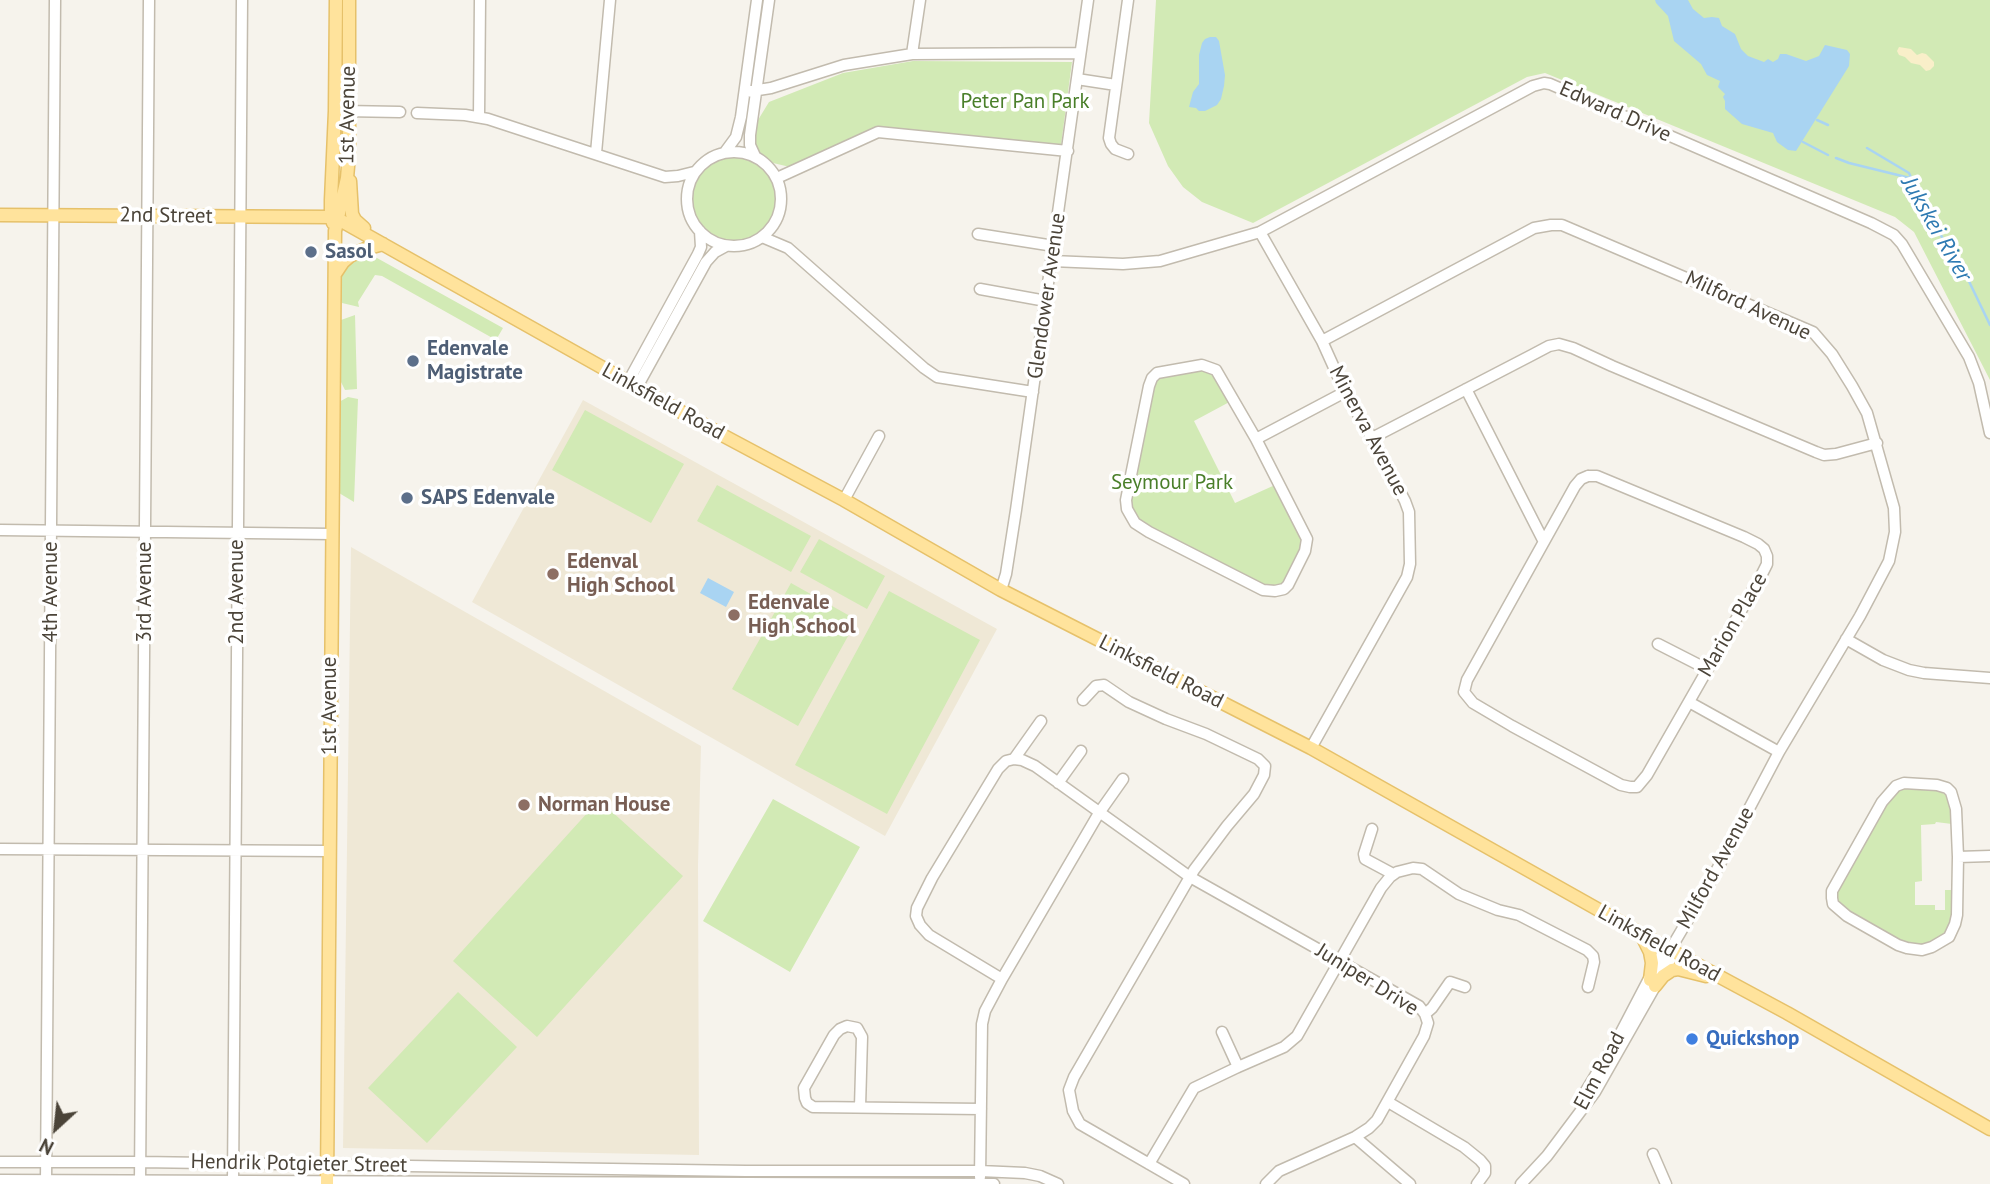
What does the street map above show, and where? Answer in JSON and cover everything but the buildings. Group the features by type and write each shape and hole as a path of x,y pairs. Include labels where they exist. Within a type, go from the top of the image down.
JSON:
{"main road":[{"name":"1st Avenue","path":"335,221 348,167 336,0"},
{"name":"1st Avenue","path":"327,1182 335,221 349,0"},
{"path":"334,275 350,256 379,242 352,214 348,167"},
{"name":"2nd Street","path":"0,215 240,217 335,221"},
{"name":"Linksfield Road","path":"335,221 379,242 1001,590 1311,748 1990,1129"},
{"path":"1641,934 1650,952 1652,983"},
{"path":"1652,983 1678,969 1724,980"}],"street":[{"name":"4th Avenue","path":"46,1182 55,0"},
{"name":"3rd Avenue","path":"139,1182 149,0"},
{"name":"2nd Avenue","path":"233,1183 242,0"},
{"path":"479,117 480,0"},
{"path":"596,153 610,0"},
{"path":"755,156 750,141 750,92 757,0"},
{"path":"725,152 738,132 750,92 769,0"},
{"path":"912,54 920,0"},
{"name":"Glendower Avenue","path":"1001,590 1006,573 1033,392 1088,0"},
{"path":"1128,0 1109,141 1115,149 1128,154"},
{"path":"750,92 844,65 912,54 1080,54"},
{"path":"1077,79 1116,85"},
{"name":"Edward Drive","path":"1052,261 1123,264 1160,261 1260,232 1533,86 1550,84 1894,235 1969,357 1979,383 1990,433"},
{"path":"342,111 400,112"},
{"path":"417,113 479,117 665,177 686,195"},
{"path":"777,178 878,132 1068,151"},
{"path":"725,152 742,152 755,156 768,165 777,178 781,191 781,205 776,220 762,237 745,245 726,246 709,239 699,232 687,210 686,195 694,172 704,161 725,152"},
{"path":"665,177 694,172"},
{"path":"776,220 788,248 932,375 942,379 1033,392"},
{"name":"Milford Avenue","path":"1322,341 1534,228 1562,225 1813,332 1832,354 1867,413 1894,508 1895,532 1889,561 1779,752 1687,925 1652,983"},
{"path":"632,385 672,310 699,251 699,232"},
{"name":"Minerva Avenue","path":"1260,232 1322,341 1345,392 1408,507 1410,564 1407,577 1311,748"},
{"path":"978,234 1054,246"},
{"path":"762,237 788,248"},
{"path":"672,310 708,259 726,246"},
{"path":"980,289 1046,301"},
{"path":"1372,438 1549,346 1559,344 1824,455 1877,443"},
{"path":"1202,365 1216,370 1256,439 1307,539 1305,551 1288,585 1275,592 1262,590 1149,532 1135,523 1127,509 1126,500 1149,386 1157,373 1202,365"},
{"path":"1466,389 1544,542"},
{"path":"1256,439 1345,392"},
{"path":"844,500 879,436"},
{"name":"Marion Place","path":"1597,476 1758,544 1764,550 1767,564 1689,702 1637,786 1621,785 1511,726 1466,697 1464,688 1467,680 1544,542 1575,486 1581,479 1597,476"},
{"path":"0,530 332,534"},
{"path":"1846,639 1883,660 1909,670 1990,678"},
{"path":"1658,644 1707,669"},
{"path":"1083,699 1096,685 1104,685 1140,708 1206,734 1262,762 1265,770 1262,781 1247,804 1234,817 1190,877 1069,1090 1073,1111 1080,1124 1184,1184"},
{"path":"1689,702 1779,752"},
{"path":"1002,979 929,935 916,916 917,908 932,878 998,769 1006,761 1014,759 1041,721"},
{"path":"1058,783 1081,751"},
{"name":"Juniper Drive","path":"1014,759 1029,763 1190,877 1419,1006 1425,1014 1428,1026 1424,1037 1372,1125 1355,1137 1279,1171 1266,1184"},
{"path":"980,1177 982,1024 987,1005 1099,813 1123,779"},
{"path":"1904,783 1937,785 1951,792 1956,809 1958,857 1955,924 1949,937 1932,947 1914,950 1898,945 1847,916 1833,904 1832,891 1882,802 1896,786 1904,783"},
{"path":"1372,829 1364,854 1365,859 1393,874"},
{"path":"0,849 329,851"},
{"path":"1958,857 1990,856"},
{"path":"1149,1164 1194,1088 1293,1041 1381,888 1393,874 1413,868 1422,869 1459,894 1498,910 1519,915 1587,950 1593,956 1594,962 1588,987"},
{"path":"1425,1014 1450,982 1465,987"},
{"name":"Elm Road","path":"1521,1184 1547,1156 1580,1112 1584,1094 1652,983"},
{"path":"860,1107 862,1037 857,1028 847,1026 834,1035 807,1083 803,1095 807,1103 819,1108 981,1109"},
{"path":"1222,1032 1238,1067"},
{"path":"1388,1102 1464,1147 1480,1160 1485,1166 1485,1173 1478,1184"},
{"path":"1355,1137 1410,1184"},
{"path":"1653,1154 1666,1184"},
{"name":"Hendrik Potgieter Street","path":"0,1162 459,1166 747,1179 980,1177 994,1184"},
{"path":"459,1166 460,1181"},
{"name":"Hendrik Potgieter Street","path":"0,1180 730,1183 747,1179 768,1183 980,1177 1024,1173 1058,1184"}],"shaded area":[{"name":"Edenvale High School","path":"583,400 997,629 885,836 472,602"},
{"name":"Norman House","path":"351,547 701,746 698,865 699,1155 343,1148"}],"green space":[{"path":"1156,0 1990,0 1990,380 1914,232 1895,217 1545,73 1527,77 1253,223 1202,202 1183,187 1168,166 1149,123"},
{"name":"Peter Pan Park","path":"913,61 1072,62 1061,145 879,129 790,167 773,163 756,150 753,139 758,120 769,102 843,73"},
{"path":"734,157 757,164 769,176 776,199 769,222 757,234 734,241 711,234 699,222 692,199 699,176 711,164"},
{"path":"361,252 377,258 503,328 496,340 382,276 375,275 358,302 359,307 342,303 339,292 341,267"},
{"path":"355,315 357,389 345,390 339,378 341,320"},
{"name":"Seymour Park","path":"1204,362 1235,399 1194,421 1235,503 1275,485 1304,539 1282,587 1268,589 1131,516 1121,496 1145,384 1164,368"},
{"path":"348,397 358,399 354,502 339,493 339,402"},
{"path":"585,410 684,464 651,523 552,470"},
{"path":"717,485 811,536 791,572 697,521"},
{"path":"819,539 885,576 867,609 800,572"},
{"path":"791,583 857,620 798,726 732,689"},
{"path":"889,591 980,640 887,814 795,765"},
{"path":"1901,789 1937,790 1951,802 1952,824 1936,822 1921,825 1922,881 1915,882 1915,905 1935,905 1935,910 1945,910 1945,890 1953,890 1953,920 1947,933 1927,945 1905,943 1837,905 1836,894 1853,863 1888,800"},
{"path":"773,799 860,847 790,972 703,921"},
{"path":"599,800 683,876 537,1037 453,961"},
{"path":"458,992 517,1047 427,1143 368,1088"}],"sand":[{"path":"1899,47 1911,49 1917,55 1926,54 1934,62 1934,66 1926,71 1920,65 1911,63 1899,55"}],"water":[{"path":"1655,0 1688,0 1693,9 1704,18 1719,18 1722,26 1735,34 1741,49 1748,56 1764,62 1768,59 1773,62 1780,54 1806,61 1819,56 1825,45 1847,50 1850,54 1849,66 1796,151 1788,150 1777,142 1773,133 1742,124 1725,109 1725,94 1718,87 1720,81 1707,75 1701,64 1674,41 1668,16"},
{"path":"1210,37 1216,37 1219,41 1225,75 1224,86 1217,105 1199,111 1189,107 1193,92 1199,84 1199,55 1202,43"},
{"path":"708,578 734,592 726,607 700,593"}],"waterway":[{"path":"1817,120 1828,125"},
{"path":"1803,142 1828,155"},
{"name":"Jukskei River","path":"1867,148 1909,173 1929,217 1964,271 1990,325"},
{"path":"1836,158 1910,178"}],"place":[{"name":"Sasol","path":"311,252"},
{"name":"Edenvale Magistrate","path":"413,361"},
{"name":"SAPS Edenvale","path":"407,498"},
{"name":"Edenval High School","path":"553,574"},
{"name":"Edenvale High School","path":"734,615"},
{"name":"Norman House","path":"524,805"},
{"name":"Quickshop","path":"1692,1039"}]}
